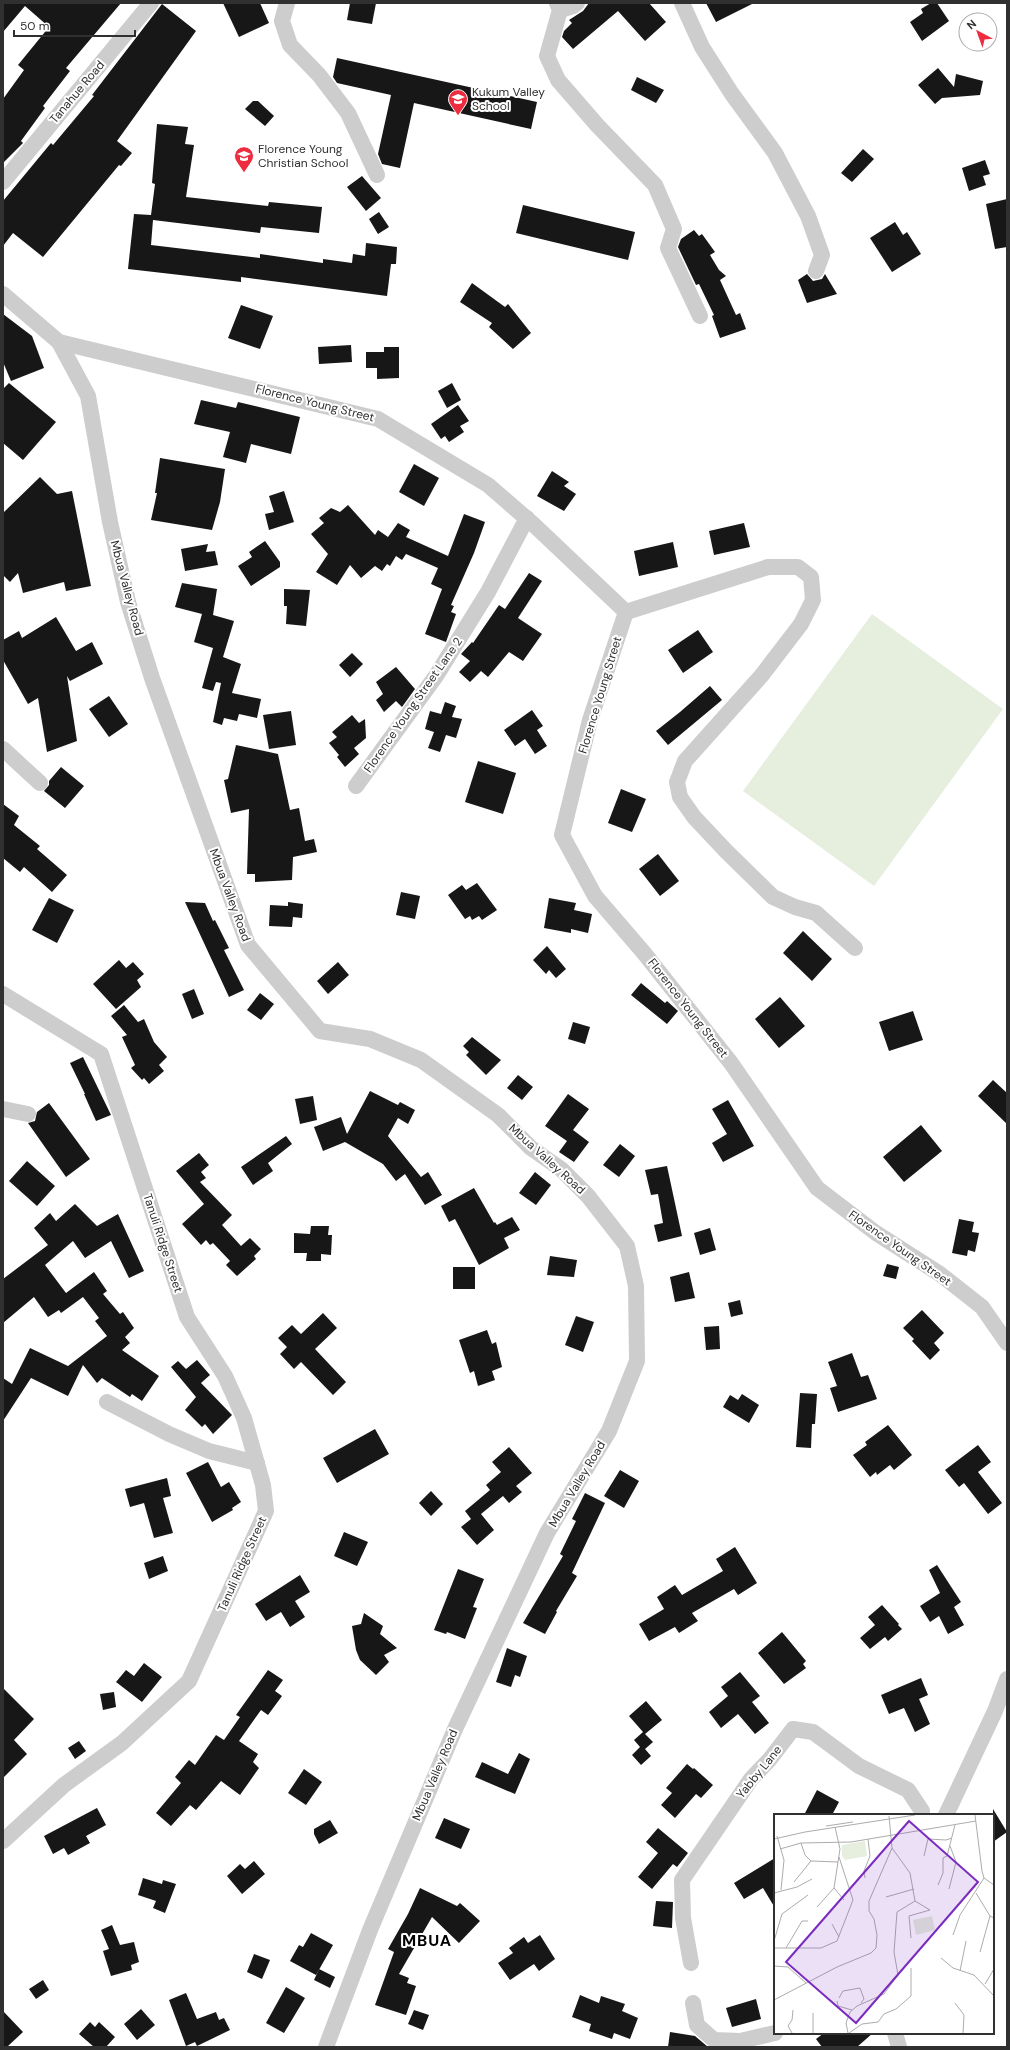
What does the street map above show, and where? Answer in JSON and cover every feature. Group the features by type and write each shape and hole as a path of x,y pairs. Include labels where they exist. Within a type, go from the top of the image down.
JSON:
{"street":[{"name":"Tanahue Road","path":"3,182 151,3"},
{"path":"287,3 282,21 290,45 319,75 348,113 377,175"},
{"path":"577,3 573,6 558,7 547,56 558,80 597,124 655,185 674,229 668,248 700,316"},
{"path":"682,3 702,48 732,94 775,153 808,216 822,255 816,271"},
{"name":"Florence Young Street","path":"3,294 59,342 378,419 488,485 527,518 626,612 590,720 562,835 595,896 644,953 730,1063 817,1188 876,1233 940,1274 982,1307 1007,1343"},
{"name":"Mbua Valley Road","path":"59,342 88,396 110,522 128,602 157,692 248,945 320,1031 370,1039 421,1060 498,1115 531,1148 561,1169 588,1196 628,1246 636,1286 637,1361 609,1431 547,1533 455,1728 370,1930 326,2047"},
{"name":"Florence Young Street Lane 2","path":"356,786 436,676 488,592 527,518"},
{"path":"626,612 768,567 798,567 811,577 813,600 802,624 762,675 685,761 677,782 680,797 694,817 726,851 773,896 795,907 816,914 855,948"},
{"path":"3,749 40,783"},
{"name":"Tanuli Ridge Street","path":"3,994 101,1054 187,1317 225,1376 244,1418 263,1485 266,1511 189,1681 122,1743 64,1785 3,1841"},
{"path":"3,1109 28,1114"},
{"path":"108,1402 169,1434 209,1451 257,1463"},
{"path":"946,1814 995,1711 1007,1678"},
{"name":"Yabby Lane","path":"691,1963 683,1918 682,1880 751,1779 770,1759 793,1729 813,1732 859,1766 908,1790 922,1811 922,1814"},
{"path":"693,2003 697,2025 714,2040 740,2041 774,2033"},
{"path":"894,2034 899,2047"}],"green space":[{"path":"872,614 1003,709 874,886 743,791"}],"building":[{"path":"3,3 121,3 66,68 70,71 43,106 45,108 21,141 23,143 3,163 3,99 24,70 18,65 49,27 25,6 3,32"},
{"path":"223,3 260,3 269,23 239,37"},
{"path":"350,3 376,3 372,24 347,20"},
{"path":"589,3 649,3 666,22 645,41 618,11 573,49 562,37 564,31 572,23 569,20 583,11"},
{"path":"706,3 754,3 716,22"},
{"path":"931,3 937,3 949,21 922,41 910,22 923,13 921,9"},
{"path":"162,4 196,31 117,141 132,153 121,166 119,165 43,257 13,233 3,246 3,201 51,143 53,145 94,96 92,95"},
{"path":"337,58 537,102 531,129 414,103 400,168 382,164 378,154 391,95 337,83 333,77"},
{"path":"938,68 954,87 956,74 983,81 980,95 942,98 935,104 918,85"},
{"path":"637,77 664,90 656,103 631,90"},
{"path":"253,101 258,101 274,116 265,126 245,109"},
{"path":"157,124 188,127 185,144 194,145 186,197 268,206 269,202 322,207 319,233 261,227 260,233 153,220 151,245 260,258 260,254 323,263 323,259 352,263 353,254 365,256 366,243 397,247 396,264 391,264 387,296 241,277 241,282 128,269 134,214 151,215 155,184 152,183"},
{"path":"863,149 874,159 852,182 841,173"},
{"path":"985,160 990,174 983,176 986,185 969,191 962,168"},
{"path":"362,176 381,198 366,211 347,187"},
{"path":"1007,199 1007,247 995,249 986,204"},
{"path":"523,205 635,232 628,260 516,233"},
{"path":"379,212 389,227 378,234 369,219"},
{"path":"895,222 903,235 907,232 921,254 892,272 870,238"},
{"path":"694,230 699,236 702,234 715,252 710,255 719,270 726,276 720,280 736,315 740,313 746,329 720,338 712,316 714,315 699,284 696,285 678,247 681,239"},
{"path":"807,274 813,281 822,279 825,274 837,294 807,303 798,280"},
{"path":"472,283 505,307 508,304 531,333 513,349 489,327 492,323 460,302"},
{"path":"241,305 273,316 260,349 228,338"},
{"path":"3,314 32,336 44,368 11,381 3,362"},
{"path":"351,345 352,362 319,364 318,347"},
{"path":"384,347 399,347 399,378 377,379 377,368 366,368 366,352 384,352"},
{"path":"9,383 56,422 23,460 3,443 3,389"},
{"path":"452,383 461,400 447,408 438,391"},
{"path":"201,400 236,408 238,402 300,417 291,454 251,444 246,463 223,457 230,432 194,424"},
{"path":"458,405 469,421 460,426 464,432 449,442 445,436 441,439 431,424"},
{"path":"160,458 225,469 220,502 212,530 151,520 157,493 155,493"},
{"path":"414,464 439,478 424,506 399,492"},
{"path":"552,471 569,482 564,486 576,494 564,511 537,496"},
{"path":"40,477 57,494 72,491 91,586 66,591 64,582 23,593 18,573 10,582 3,575 3,513"},
{"path":"284,491 294,522 269,530 265,514 274,512 269,496"},
{"path":"348,505 375,535 378,530 388,537 398,523 410,530 406,537 448,556 464,514 485,522 474,553 451,605 454,606 451,612 456,614 446,642 425,634 442,589 431,584 438,568 406,554 402,560 396,556 390,566 387,564 382,571 375,566 361,578 350,565 337,585 316,572 328,554 311,534 324,523 319,518 331,508 340,512"},
{"path":"744,523 750,547 714,555 709,531"},
{"path":"265,541 280,562 280,567 251,586 238,566 252,557 249,552"},
{"path":"673,542 678,567 639,576 634,551"},
{"path":"208,544 206,552 215,551 218,565 185,571 181,549"},
{"path":"529,573 542,581 518,618 542,634 523,661 509,652 488,677 481,671 470,682 459,672 470,661 461,654 472,642 473,643 499,605 505,609"},
{"path":"182,583 217,589 213,615 234,621 223,657 241,664 232,693 261,699 257,718 239,714 237,721 224,718 222,725 213,722 221,683 216,682 213,691 202,688 213,648 194,642 202,614 175,607"},
{"path":"284,589 310,590 306,626 286,624 287,606 284,606"},
{"path":"56,617 76,651 92,642 103,664 70,681 67,676 77,741 47,752 38,698 28,704 3,660 3,640 19,631 22,638"},
{"path":"698,630 713,652 683,673 668,650"},
{"path":"352,653 363,664 350,677 339,665"},
{"path":"396,667 415,689 402,707 396,701 384,712 376,700 383,694 376,682"},
{"path":"710,686 722,700 668,745 656,731"},
{"path":"109,696 128,724 109,737 89,709"},
{"path":"445,702 456,706 452,717 462,719 456,738 446,735 440,752 428,748 434,732 425,729 430,711 441,714"},
{"path":"532,710 543,726 537,730 547,746 535,754 525,739 515,746 504,730"},
{"path":"291,711 296,745 269,749 263,715"},
{"path":"352,715 359,723 365,719 366,738 354,748 359,754 345,767 337,757 339,755 329,743 337,737 332,732"},
{"path":"236,745 278,754 290,810 299,808 305,841 314,839 317,852 293,857 292,880 255,882 255,874 247,874 249,809 231,813 224,780 228,779"},
{"path":"478,761 516,773 503,814 465,802"},
{"path":"61,767 84,786 65,808 44,791 49,785 49,781"},
{"path":"621,789 646,799 632,832 608,823"},
{"path":"3,804 19,816 14,825 40,846 37,849 67,875 52,892 24,867 20,872 3,858"},
{"path":"658,854 679,881 660,896 639,869"},
{"path":"477,883 497,910 482,920 479,916 472,920 470,916 465,919 448,895 462,885 466,890"},
{"path":"401,892 420,896 415,919 396,915"},
{"path":"49,898 74,910 57,943 32,930"},
{"path":"549,898 576,903 574,910 592,914 588,933 571,929 571,933 544,928"},
{"path":"185,902 205,903 213,921 215,920 229,948 224,950 244,990 229,997"},
{"path":"288,902 303,904 302,918 293,917 292,927 269,926 270,905 288,906"},
{"path":"803,931 832,959 812,981 783,953"},
{"path":"547,946 566,969 556,978 549,970 546,974 533,960"},
{"path":"119,960 126,968 133,962 144,974 137,980 141,987 116,1009 93,984"},
{"path":"338,962 349,975 328,994 317,981"},
{"path":"641,983 665,1003 667,1001 678,1011 667,1024 631,995"},
{"path":"194,989 204,1014 192,1019 182,994"},
{"path":"260,993 274,1004 261,1020 247,1010"},
{"path":"780,997 805,1026 779,1048 755,1019"},
{"path":"124,1005 138,1022 144,1019 154,1042 167,1057 159,1065 164,1071 149,1084 144,1078 142,1080 131,1068 135,1065 122,1037 127,1035 111,1016"},
{"path":"913,1011 923,1040 889,1051 879,1022"},
{"path":"573,1022 590,1027 585,1044 568,1039"},
{"path":"472,1037 501,1060 486,1075 466,1055 469,1052 463,1046"},
{"path":"83,1057 111,1115 96,1121 70,1063"},
{"path":"518,1075 533,1087 522,1100 507,1088"},
{"path":"993,1080 1007,1093 1007,1124 978,1096"},
{"path":"370,1091 398,1105 400,1102 415,1110 408,1124 398,1118 388,1136 421,1177 428,1172 442,1195 425,1205 405,1174 396,1181 383,1164 345,1142 323,1151 314,1127 341,1117 347,1134"},
{"path":"568,1094 589,1109 573,1130 589,1142 574,1162 559,1152 567,1141 545,1126"},
{"path":"313,1096 317,1120 300,1124 295,1099"},
{"path":"728,1100 754,1146 723,1162 712,1143 727,1134 712,1109"},
{"path":"49,1103 90,1159 66,1177 28,1123 35,1121 37,1112"},
{"path":"921,1125 942,1151 904,1182 883,1157"},
{"path":"286,1136 292,1144 268,1163 273,1171 253,1185 241,1167"},
{"path":"620,1144 635,1156 619,1177 603,1165"},
{"path":"199,1153 209,1165 201,1172 206,1178 200,1182 232,1215 222,1225 241,1246 250,1238 261,1249 254,1256 256,1259 237,1276 226,1265 230,1261 213,1243 210,1245 206,1240 201,1245 182,1224 204,1204 176,1171"},
{"path":"27,1161 55,1186 37,1206 9,1181"},
{"path":"667,1166 682,1236 658,1242 654,1225 663,1223 658,1194 651,1195 645,1170"},
{"path":"535,1172 551,1185 536,1205 519,1193"},
{"path":"474,1188 494,1223 495,1222 497,1225 512,1217 520,1230 504,1238 509,1248 479,1265 455,1219 449,1222 441,1206"},
{"path":"75,1204 97,1226 118,1214 144,1271 129,1278 111,1241 85,1258 73,1241 45,1265 66,1293 94,1272 107,1291 103,1294 120,1314 123,1312 134,1328 125,1337 130,1343 122,1350 159,1376 142,1401 132,1394 130,1397 102,1378 97,1383 83,1365 68,1396 31,1378 3,1421 3,1378 12,1384 30,1348 68,1366 107,1336 95,1321 99,1318 83,1297 61,1313 59,1310 48,1317 34,1297 3,1323 3,1279 48,1245 34,1228 50,1213 56,1221"},
{"path":"959,1219 974,1222 972,1232 979,1233 975,1252 968,1250 967,1256 952,1253"},
{"path":"311,1226 329,1226 328,1235 332,1235 331,1255 321,1254 321,1261 306,1261 307,1253 294,1253 294,1233 310,1234"},
{"path":"710,1228 716,1250 700,1255 694,1233"},
{"path":"550,1256 577,1260 574,1277 547,1275"},
{"path":"887,1264 899,1267 896,1279 883,1276"},
{"path":"453,1267 475,1267 475,1289 453,1289"},
{"path":"689,1272 695,1298 675,1302 670,1277"},
{"path":"740,1300 743,1314 731,1317 728,1303"},
{"path":"922,1310 944,1333 934,1343 940,1350 930,1360 912,1341 914,1339 903,1328"},
{"path":"323,1313 337,1328 315,1349 346,1382 333,1395 301,1362 294,1369 280,1354 287,1347 278,1338 292,1325 301,1334"},
{"path":"576,1316 594,1322 583,1352 565,1345"},
{"path":"719,1326 720,1349 706,1350 704,1327"},
{"path":"487,1330 492,1344 496,1342 502,1367 492,1371 495,1380 478,1386 474,1371 470,1373 459,1340"},
{"path":"852,1353 861,1377 868,1375 877,1399 838,1412 830,1388 837,1386 828,1362"},
{"path":"197,1360 210,1375 201,1383 232,1415 213,1434 205,1424 202,1427 185,1410 196,1397 171,1367 178,1361 186,1369"},
{"path":"800,1393 817,1394 815,1424 812,1424 811,1448 796,1447"},
{"path":"742,1394 759,1405 749,1423 723,1407 730,1395 738,1400"},
{"path":"888,1425 912,1455 894,1470 890,1465 877,1475 876,1472 870,1477 853,1455 867,1445 865,1442"},
{"path":"375,1429 389,1454 337,1483 323,1458"},
{"path":"978,1445 991,1462 978,1472 1002,1503 988,1514 964,1483 959,1487 945,1470"},
{"path":"509,1447 532,1473 516,1486 522,1492 509,1503 503,1496 481,1514 494,1530 477,1545 461,1527 471,1519 465,1511 490,1490 486,1485 501,1472 492,1462"},
{"path":"208,1462 221,1487 229,1482 241,1502 232,1508 233,1510 212,1522 186,1473"},
{"path":"620,1470 639,1481 624,1508 604,1496"},
{"path":"167,1478 171,1496 163,1498 173,1533 154,1538 144,1503 130,1507 125,1489"},
{"path":"431,1491 443,1504 431,1516 419,1503"},
{"path":"585,1493 605,1503 572,1573 577,1576 556,1611 557,1612 545,1634 523,1623 563,1556 560,1554 576,1521 572,1519"},
{"path":"344,1532 368,1542 357,1566 334,1556"},
{"path":"735,1547 757,1583 738,1595 734,1589 692,1613 698,1621 679,1633 675,1627 649,1641 639,1624 664,1609 657,1597 675,1585 682,1595 723,1571 716,1559"},
{"path":"163,1556 168,1571 149,1579 144,1563"},
{"path":"937,1565 961,1602 954,1607 964,1625 948,1634 939,1616 930,1622 920,1606 940,1593 929,1570"},
{"path":"458,1569 484,1579 473,1607 477,1608 465,1639 447,1632 446,1634 434,1630"},
{"path":"300,1575 310,1592 295,1601 305,1617 290,1627 281,1612 266,1621 255,1604"},
{"path":"882,1605 902,1629 888,1641 885,1637 870,1649 860,1638 875,1625 868,1617"},
{"path":"364,1613 383,1626 380,1634 397,1648 384,1655 389,1662 376,1675 360,1660 356,1650 352,1626 361,1624"},
{"path":"782,1632 806,1661 803,1664 806,1668 784,1684 758,1653"},
{"path":"507,1648 527,1656 520,1677 515,1675 511,1687 496,1682"},
{"path":"144,1663 162,1677 142,1702 116,1682 126,1670 134,1676"},
{"path":"268,1670 283,1680 275,1691 282,1696 268,1715 261,1710 239,1741 258,1754 253,1762 259,1768 240,1795 221,1781 196,1810 190,1805 171,1826 156,1813 181,1783 175,1777 189,1760 195,1765 216,1735 224,1740 240,1717 236,1715"},
{"path":"740,1672 760,1696 752,1702 769,1723 755,1734 738,1714 721,1728 709,1712 728,1696 721,1687"},
{"path":"921,1678 928,1695 919,1699 930,1724 915,1732 904,1708 889,1714 881,1695"},
{"path":"3,1688 34,1719 14,1740 27,1754 3,1778"},
{"path":"114,1692 116,1707 103,1710 100,1694"},
{"path":"646,1701 662,1720 645,1734 653,1742 645,1749 651,1756 641,1765 632,1755 640,1747 634,1740 643,1732 629,1716"},
{"path":"79,1741 86,1751 75,1759 68,1748"},
{"path":"519,1753 530,1759 515,1794 475,1777 482,1762 508,1774"},
{"path":"687,1764 693,1769 694,1768 713,1785 701,1798 696,1794 675,1818 661,1805 672,1793 666,1788"},
{"path":"304,1769 322,1782 306,1805 288,1793"},
{"path":"817,1790 839,1802 833,1814 805,1814"},
{"path":"97,1808 106,1825 86,1836 90,1843 68,1855 64,1848 53,1854 44,1836"},
{"path":"993,1809 1007,1832 994,1841 994,1814"},
{"path":"444,1818 470,1829 461,1849 435,1838"},
{"path":"330,1820 338,1833 319,1844 314,1834 314,1829"},
{"path":"658,1828 688,1853 677,1867 673,1864 652,1889 638,1877 658,1853 646,1842"},
{"path":"774,1859 774,1906 763,1888 744,1899 734,1883"},
{"path":"254,1861 265,1874 242,1894 227,1876 240,1864 245,1869"},
{"path":"143,1878 162,1884 163,1880 176,1884 165,1913 153,1908 156,1901 138,1895"},
{"path":"420,1888 457,1906 460,1903 480,1921 459,1943 432,1917 399,1974 409,1978 407,1983 416,1986 406,2015 375,2005 394,1952 388,1949 408,1914"},
{"path":"656,1901 673,1902 672,1928 653,1926"},
{"path":"112,1925 120,1945 134,1942 139,1962 131,1965 132,1970 111,1976 103,1951 109,1949 101,1930"},
{"path":"311,1933 333,1945 316,1975 290,1961 299,1945 303,1947"},
{"path":"540,1935 555,1959 539,1971 534,1964 510,1980 498,1963 513,1953 509,1948 524,1937 528,1943"},
{"path":"254,1954 270,1960 262,1979 247,1972"},
{"path":"319,1969 335,1977 330,1988 314,1980"},
{"path":"43,1980 49,1990 36,1999 29,1989"},
{"path":"286,1987 305,1998 284,2033 266,2023"},
{"path":"186,1993 197,2019 216,2012 219,2020 224,2018 230,2030 197,2046 195,2042 186,2046 169,2000"},
{"path":"580,1995 599,2003 601,1996 625,2004 622,2011 638,2018 630,2039 614,2033 612,2039 589,2031 591,2024 572,2017"},
{"path":"756,1999 761,2019 732,2027 726,2008"},
{"path":"141,2009 155,2025 137,2040 124,2024"},
{"path":"414,2010 429,2015 423,2030 408,2024"},
{"path":"3,2011 23,2032 7,2047 3,2047"},
{"path":"90,2022 95,2027 99,2022 115,2037 106,2047 94,2047 79,2034"},
{"path":"670,2032 695,2036 708,2047 668,2047"},
{"path":"823,2034 872,2034 857,2047 822,2047 816,2039"}],"place":[{"name":"Kukum Valley School","path":"458,116"},
{"name":"Florence Young Christian School","path":"244,173"}],"district":[{"name":"MBUA","path":"427,1940"}]}
